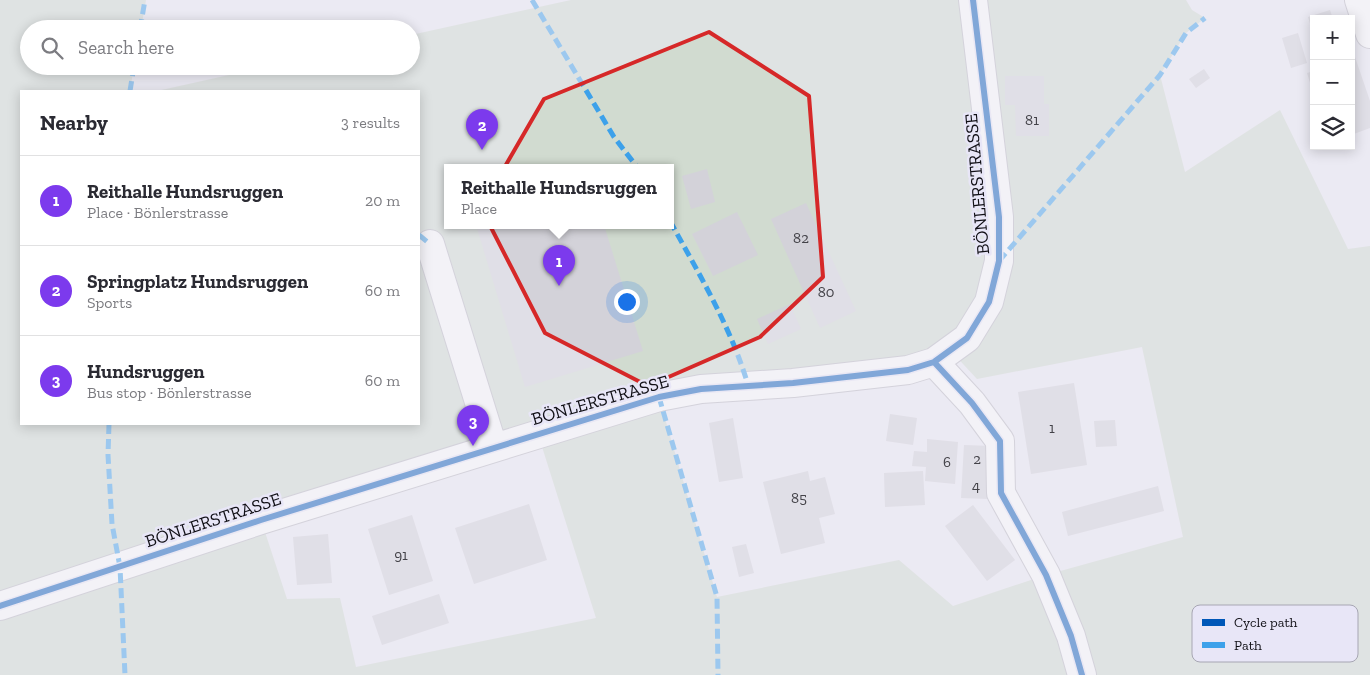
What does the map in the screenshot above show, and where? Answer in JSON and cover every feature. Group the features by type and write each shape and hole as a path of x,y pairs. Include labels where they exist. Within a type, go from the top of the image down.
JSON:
{"street":[{"name":"BÖNLERSTRASSE","path":"0,606 261,520 658,397 701,389 880,374 934,362 967,338 978,322 989,302 999,261 999,217 973,0"},
{"path":"1363,2 1370,34"},
{"path":"430,244 493,447"},
{"path":"934,362 972,403 1000,441 1001,493 1046,575 1071,636 1082,675"}],"highlighted area":[{"path":"709,32 809,96 823,277 760,337 648,386 545,333 481,208 544,99"}],"shaded area":[{"path":"0,0 146,0 143,20 20,20 20,75 133,75 130,90 20,90 20,425 420,425 420,90 161,90 229,75 420,75 420,33 571,0 1186,0 1192,10 1205,18 1186,33 1160,75 1185,172 1280,110 1348,249 1370,246 1370,675 0,675","holes":["1142,347 1183,537 1046,575 953,606 899,560 717,597 659,398 951,351 977,379","538,434 596,618 356,667 340,598 287,599 261,520"]}],"building":[{"path":"1330,10 1332,15 1314,15"},
{"path":"1298,33 1307,63 1291,68 1282,38"},
{"path":"1355,57 1370,101 1370,128 1355,134"},
{"path":"1204,69 1210,78 1196,88 1189,79"},
{"path":"1005,76 1044,76 1044,104 1049,104 1049,136 1016,136 1015,105 1005,105"},
{"path":"707,169 715,202 691,209 682,176"},
{"path":"806,203 856,311 820,328 771,219"},
{"path":"737,212 758,255 713,276 692,234"},
{"path":"477,229 605,229 643,351 525,387"},
{"path":"790,304 801,329 768,344 757,319"},
{"path":"1074,383 1087,465 1031,474 1018,392"},
{"path":"890,414 917,418 913,445 886,441"},
{"path":"733,418 743,478 719,482 709,423"},
{"path":"1115,420 1117,446 1096,447 1094,421"},
{"path":"927,439 958,442 955,484 925,481 926,467 912,466 914,451 927,452"},
{"path":"964,445 991,446 989,499 961,498"},
{"path":"808,471 810,481 825,477 835,514 819,518 825,543 781,554 763,482"},
{"path":"923,471 925,505 885,507 884,473"},
{"path":"1158,486 1164,511 1068,536 1062,512"},
{"path":"529,504 547,560 474,584 455,528"},
{"path":"973,505 1015,560 987,581 945,526"},
{"path":"412,515 433,581 389,595 368,529"},
{"path":"328,534 332,583 297,585 293,537"},
{"path":"746,544 754,573 739,577 732,547"},
{"path":"439,594 449,623 382,645 372,616"}],"marked path":[{"path":"142,20 145,0"},
{"path":"532,0 614,137 635,164"},
{"path":"999,261 1160,75 1186,33 1205,18"},
{"path":"130,90 133,75"},
{"path":"674,228 733,342 748,385"},
{"path":"420,236 430,244"},
{"path":"659,397 717,597 718,675"},
{"path":"109,425 108,455 112,524 120,567 125,675"}],"cycle path":[{"path":"0,606 261,520 659,397 701,389 793,383 908,370 934,362 967,338 989,302 999,261 999,217 973,0"},
{"path":"934,362 972,403 1000,441 1001,493 1046,575 1071,636 1082,675"}],"place":[{"name":"Springplatz Hundsruggen","path":"482,150"},
{"name":"Reithalle Hundsruggen","path":"559,286"},
{"name":"Hundsruggen","path":"473,446"}]}
